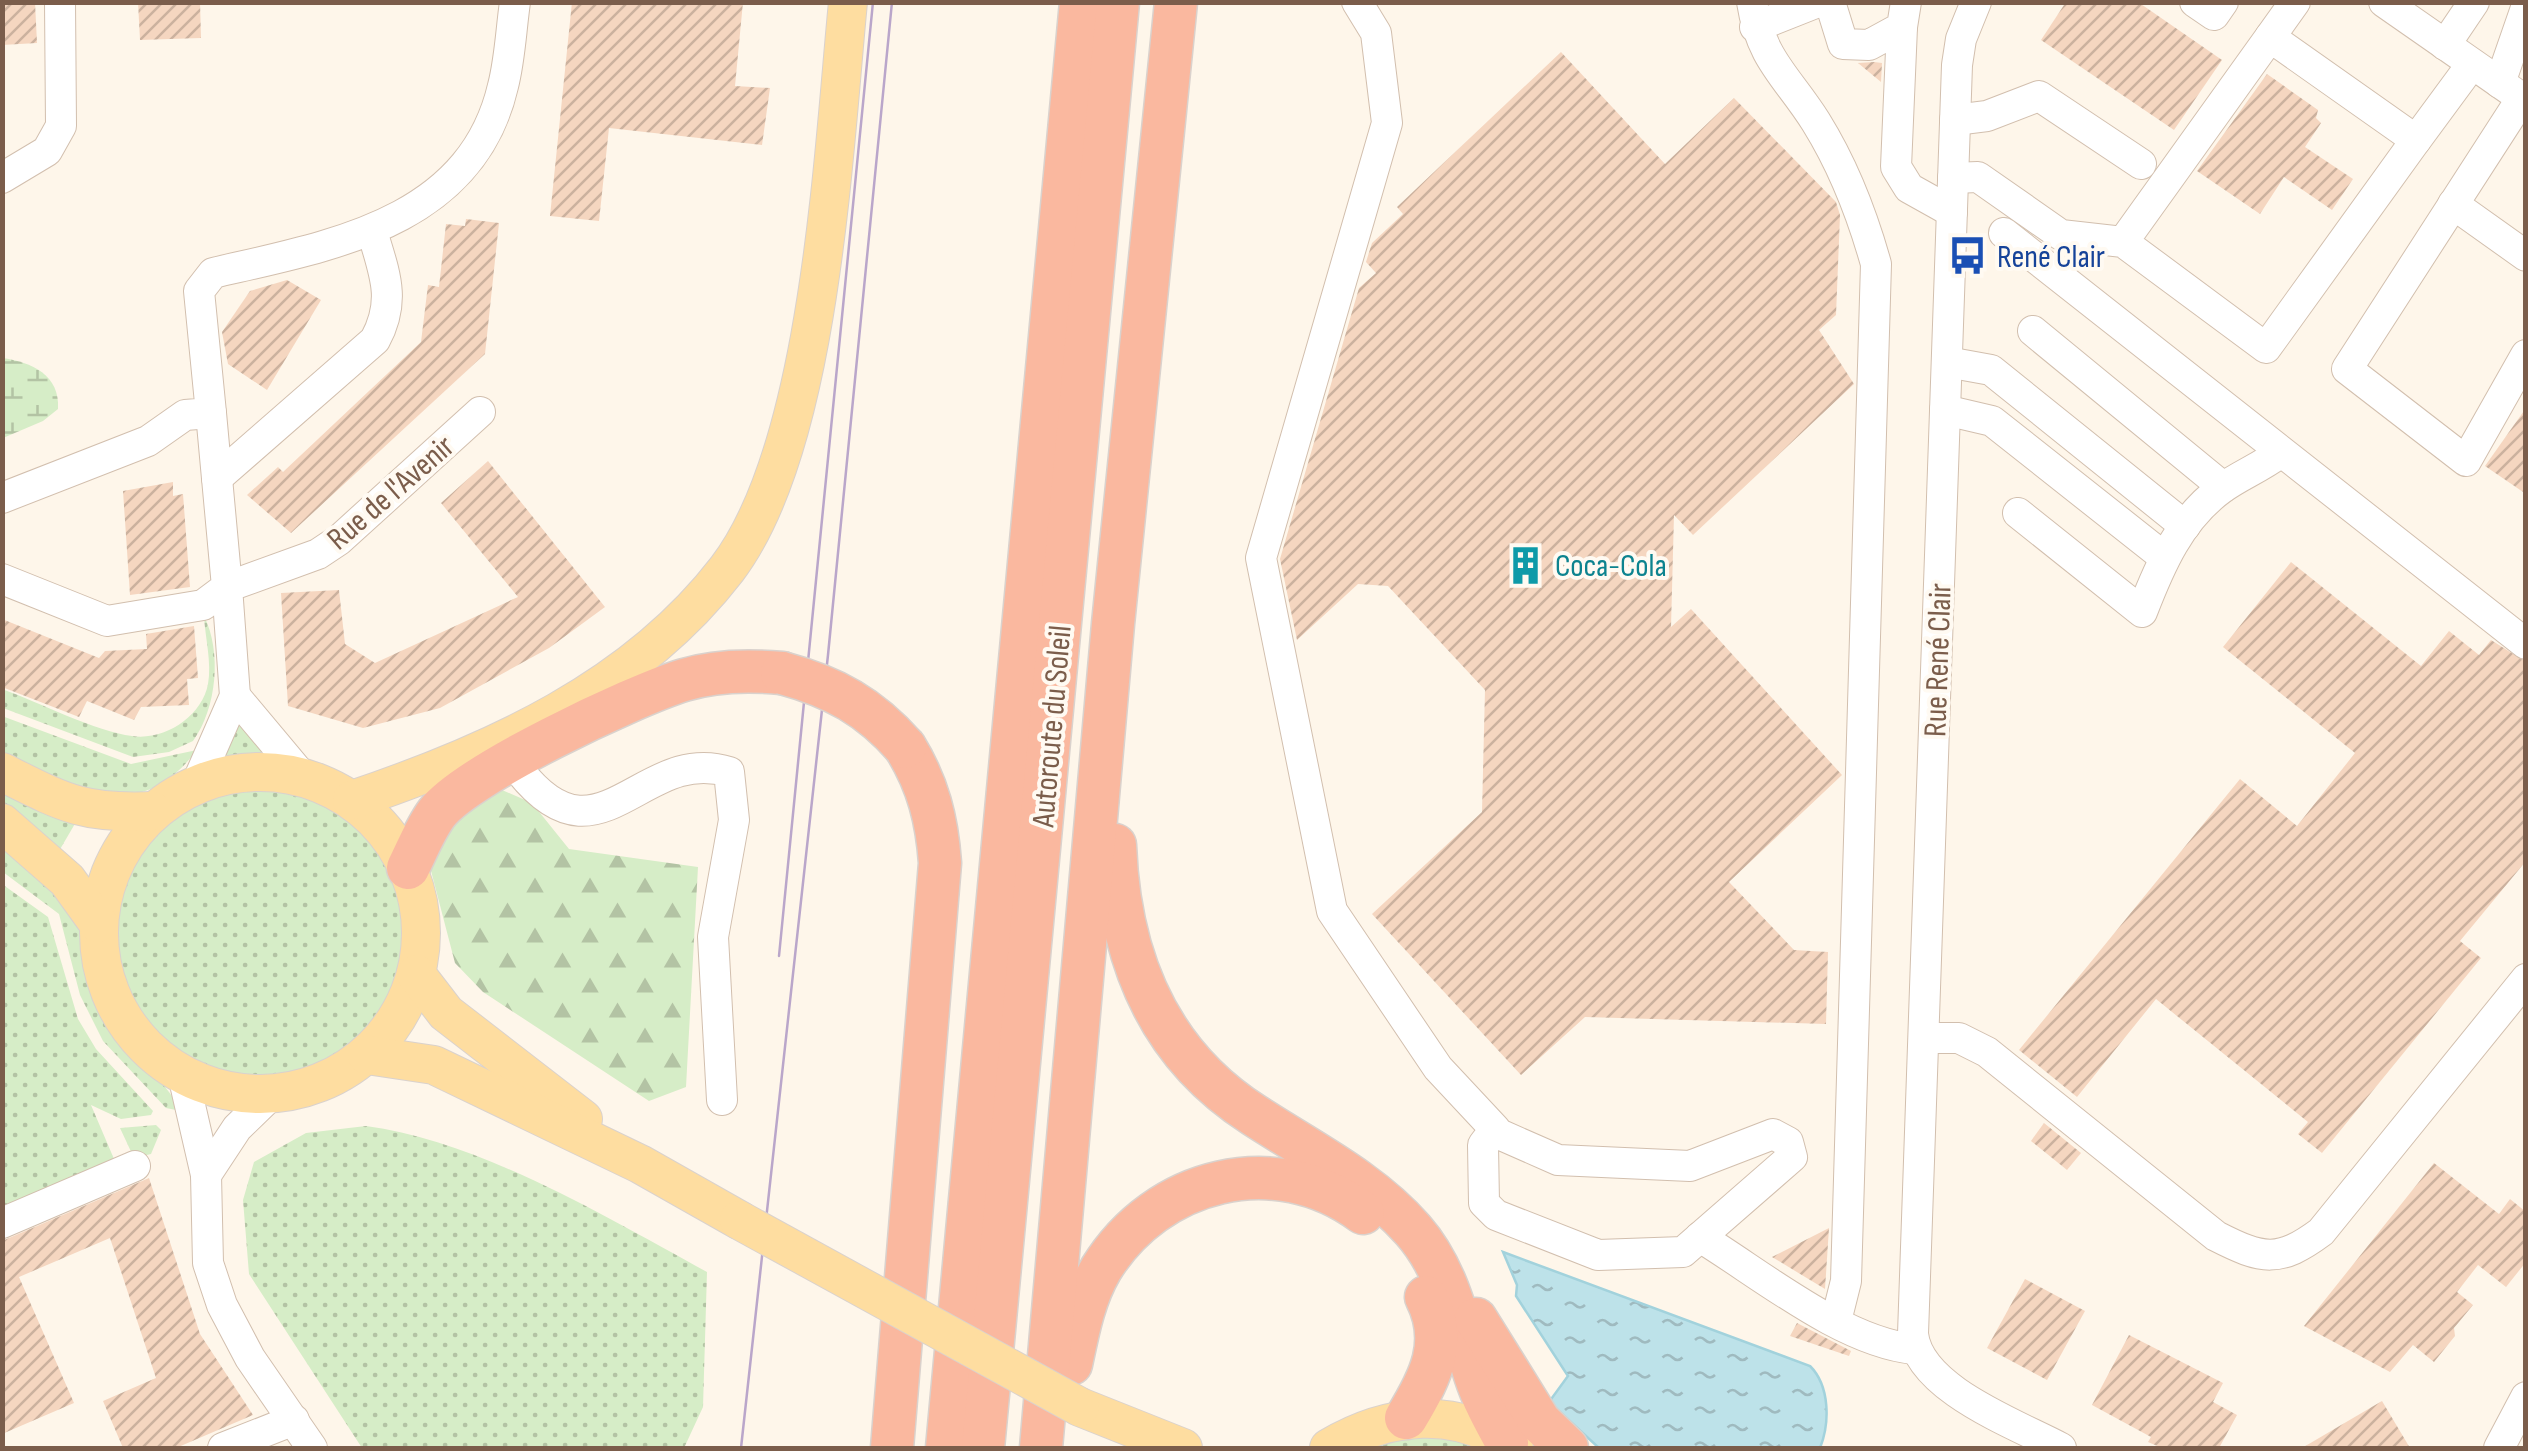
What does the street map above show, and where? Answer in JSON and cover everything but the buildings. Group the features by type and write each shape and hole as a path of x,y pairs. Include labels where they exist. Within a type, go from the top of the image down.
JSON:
{"highway":[{"name":"Autoroute du Soleil","path":"947,1448 1080,2"},
{"name":"Autoroute du Soleil","path":"983,1448 1118,2"},
{"path":"1176,2 1141,386 1113,768 1119,905 1136,976 1171,1039 1210,1082 1252,1114 1355,1178 1400,1216 1464,1298 1540,1422 1566,1448"},
{"path":"1041,1448 1113,624 1141,386"},
{"path":"408,868 437,813 469,784 576,726 686,679 749,670 782,672 847,696 884,723 905,748 922,774 940,863 892,1448"},
{"path":"1057,1448 1084,1304 1119,1242 1150,1212 1189,1190 1231,1179 1273,1178 1318,1188 1360,1211 1394,1243 1430,1305 1437,1339 1432,1372 1406,1418"},
{"path":"1429,1251 1458,1314 1485,1403 1511,1446"}],"main road":[{"path":"352,800 407,781 544,721 632,664 684,618 729,566 756,516 788,435 816,290 848,2"},
{"path":"2,772 70,806 104,813 153,811"},
{"path":"254,772 302,776 352,800 380,825 408,868 422,926 416,974 397,1019 366,1055 321,1083 272,1094 216,1089 183,1076 148,1049 125,1022 108,988 98,923 116,860 153,811 196,784 254,772"},
{"path":"2,823 67,880 98,923"},
{"path":"416,974 446,1012 640,1164"},
{"path":"366,1055 434,1065 640,1164 1080,1406 1142,1448"},
{"path":"1080,1406 1183,1448"},
{"path":"1329,1448 1369,1427 1406,1418 1466,1424 1511,1446"}],"street":[{"path":"2,178 47,151 61,126 60,2"},
{"path":"196,784 235,696 199,291 213,273 344,242 433,196 476,148 503,89 515,2"},
{"path":"1357,2 1376,33 1387,123 1261,558 1332,911 1438,1068 1494,1129 1558,1160 1690,1166 1773,1134 1788,1142 1792,1157 1683,1252 1598,1255 1496,1215 1484,1203 1480,1166 1483,1145 1494,1129"},
{"path":"1818,2 1754,15 1776,72 1816,121 1860,207 1876,264 1846,1281 1836,1321"},
{"path":"1830,2 1843,44 1869,45 1904,15"},
{"name":"Rue René Clair","path":"1914,1335 1955,120 1962,39 1976,2"},
{"path":"2195,2 2214,16 2223,2"},
{"path":"2123,242 2295,2"},
{"path":"2384,2 2516,94"},
{"path":"2445,44 2474,2"},
{"path":"2526,8 2516,94 2453,204 2347,368 2466,461 2526,355"},
{"path":"1904,15 1896,167 1909,188 1952,212"},
{"path":"2270,37 2416,140"},
{"path":"1953,178 1978,178 2062,235 2123,242 2266,348 2472,64"},
{"path":"1955,120 1987,116 2039,96 2141,164"},
{"path":"2453,204 2526,256"},
{"path":"217,478 376,340 388,316 390,293 372,230"},
{"path":"2004,233 2526,644"},
{"path":"2033,331 2223,487"},
{"path":"1947,362 1991,370 2185,526"},
{"path":"1982,418 2001,397 2002,379"},
{"path":"1945,410 1982,418 2026,446 2164,556"},
{"name":"Rue de l'Avenir","path":"2,579 107,621 203,605 227,587 318,554 340,540 480,412"},
{"path":"2,498 148,441 185,415 211,413"},
{"path":"2018,513 2142,612 2164,556 2185,526 2223,487 2258,470 2281,452"},
{"path":"2137,536 2140,519 2160,505"},
{"path":"235,696 302,776"},
{"path":"513,762 530,785 560,810 589,812 695,767 729,772 734,820 714,937 722,1100"},
{"path":"1924,1038 1959,1038 1987,1052 2216,1236 2246,1252 2275,1257 2296,1250 2322,1232 2526,979"},
{"path":"183,1076 206,1175 208,1263 222,1304 250,1358 312,1448"},
{"path":"206,1175 237,1128 272,1094"},
{"path":"2,1223 134,1166"},
{"path":"1700,1237 1836,1321 1889,1347 1914,1335 1934,1378 2061,1448"},
{"path":"2498,1448 2526,1398"},
{"path":"223,1448 294,1420"}],"green space":[{"path":"2,358 42,372 54,387 58,409 43,421 3,438"},
{"path":"204,616 215,663 212,696 193,741 169,752 133,757 3,708 2,689 118,733 144,737 169,730 190,716 208,684"},
{"path":"2,716 131,764 197,750 174,774 151,789 128,795 104,794 55,780 3,757"},
{"path":"234,717 265,751 263,753 221,758"},
{"path":"2,784 76,822 59,851 3,806"},
{"path":"262,784 291,787 318,796 344,809 366,828 385,850 398,876 407,903 407,961 398,988 385,1014 366,1036 344,1055 318,1068 291,1077 262,1080 233,1077 206,1068 180,1055 158,1036 139,1014 126,988 117,961 114,932 117,903 126,876 139,850 158,828 180,809 206,796 233,787"},
{"path":"502,790 532,803 569,849 698,867 686,1087 649,1101 483,992 455,963 430,867 452,818"},
{"path":"2,839 43,876 69,907 81,932 96,997 107,1022 165,1087 181,1111 166,1108 103,1041 80,995 59,914 3,872"},
{"path":"2,884 48,917 78,1019 96,1049 153,1111 151,1115 121,1119 91,1105 117,1166 2,1216"},
{"path":"156,1125 161,1130 151,1154 134,1158 120,1128"},
{"path":"366,1126 409,1134 497,1164 707,1272 703,1407 684,1448 362,1448 249,1274 243,1200 254,1162 306,1133"},
{"path":"1411,1429 1488,1448 1352,1448"}],"water":[{"path":"1503,1252 1810,1366 1825,1394 1825,1427 1820,1448 1599,1448 1549,1402 1568,1376 1516,1296 1517,1285"}],"tram line":[{"path":"779,956 873,2"},
{"path":"741,1448 828,655 892,2"}],"place":[{"name":"René Clair","path":"1967,256"},
{"name":"Coca-Cola","path":"1525,565"}]}
